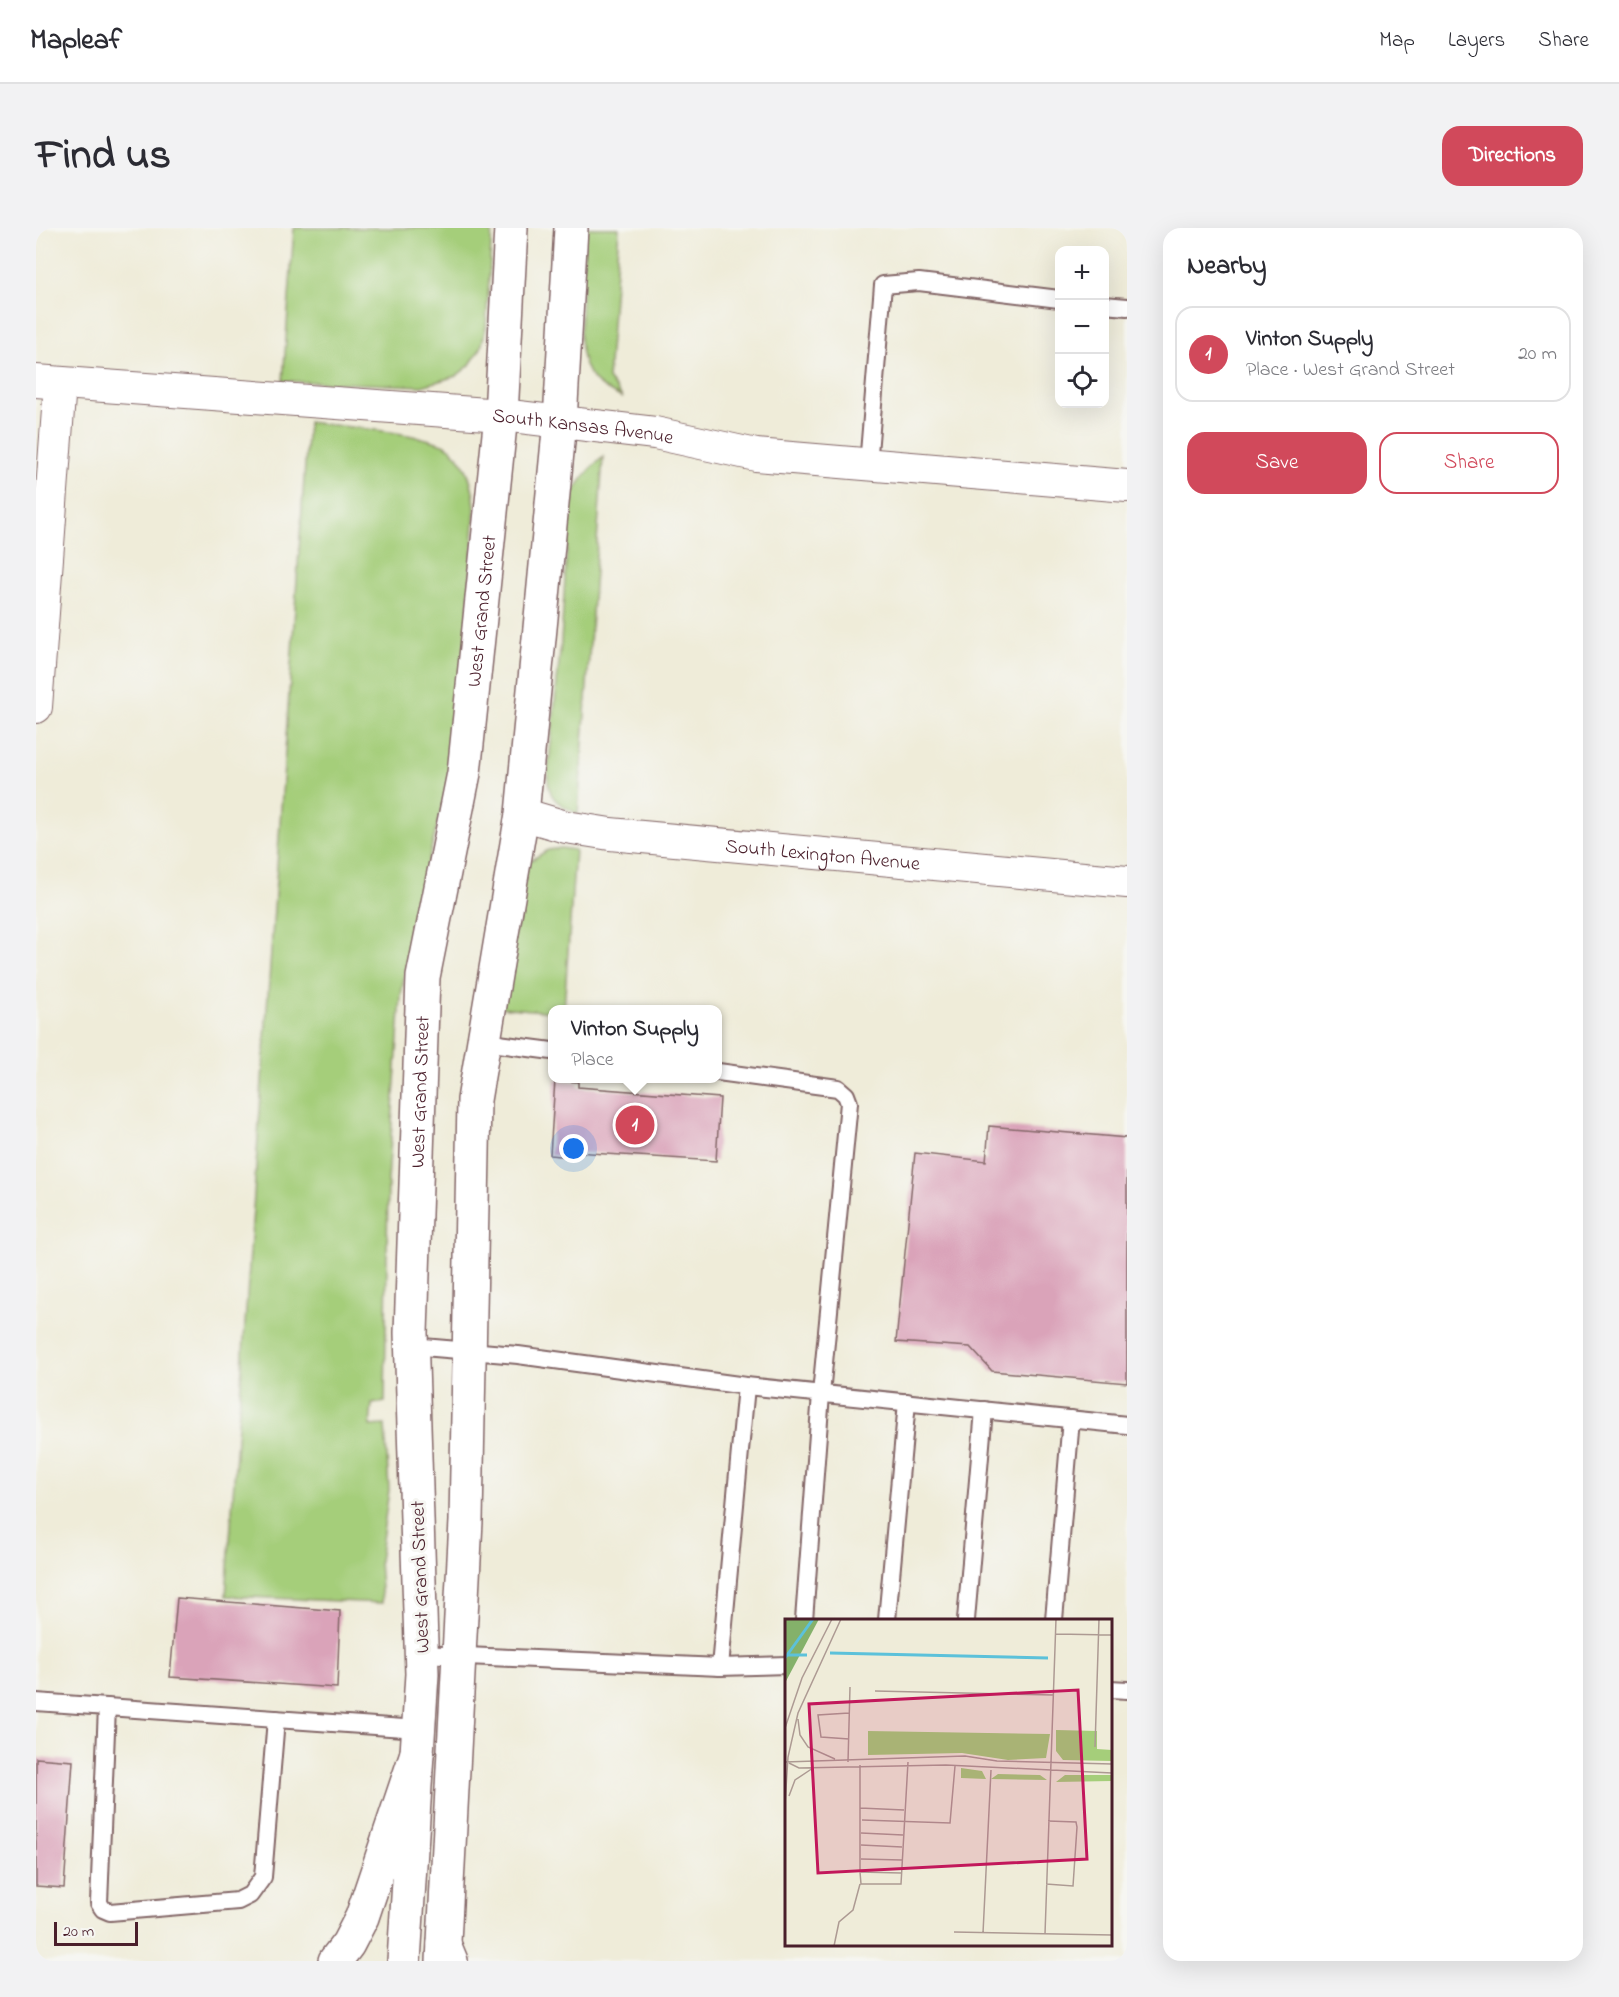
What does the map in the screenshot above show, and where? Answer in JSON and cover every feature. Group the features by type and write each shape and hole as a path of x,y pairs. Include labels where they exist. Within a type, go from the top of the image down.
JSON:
{"main road":[{"name":"West Grand Street","path":"404,1961 422,1674 411,1346 423,977 464,773 501,415 512,228"},
{"name":"West Grand Street","path":"446,1955 466,1521 474,1100 522,814 560,421 571,228"},
{"path":"335,1961 348,1944 362,1917 417,1741"}],"street":[{"name":"South Kansas Avenue","path":"48,382 501,415 655,433 756,455 1127,486"},
{"path":"36,707 48,382"},
{"name":"South Lexington Avenue","path":"522,814 566,827 610,834 1127,882"}],"lane":[{"path":"868,465 883,285 919,282 1055,299"},
{"path":"1109,305 1127,307"},
{"path":"483,1042 548,1050"},
{"path":"722,1073 838,1088 846,1095 849,1103 821,1394 804,1619"},
{"path":"411,1346 518,1355 746,1386 1127,1425"},
{"path":"720,1667 746,1386"},
{"path":"887,1619 907,1402"},
{"path":"966,1619 984,1410"},
{"path":"1054,1619 1071,1419"},
{"path":"421,1654 720,1667 785,1665"},
{"path":"1112,1689 1127,1690"},
{"path":"36,1702 276,1719 417,1741"},
{"path":"107,1707 99,1902 104,1909 110,1912 238,1901 250,1895 263,1877 276,1719"}],"green space":[{"path":"294,228 492,228 486,327 481,348 469,366 456,376 422,386 283,381"},
{"path":"585,228 619,228 608,379 623,398 596,382 583,360 580,337"},
{"path":"308,422 404,434 424,438 450,448 465,467 473,491 475,507 462,701 449,779 414,916 401,996 388,1180 385,1402 372,1404 370,1426 385,1425 389,1490 379,1561 382,1603 226,1596"},
{"path":"603,457 578,814 554,799 549,788 548,772 561,642 570,499 584,476"},
{"path":"561,848 575,850 564,1005 548,1005 548,1012 500,1007 528,862 548,850"}],"building":[{"path":"555,1083 578,1083 578,1087 720,1098 716,1161 575,1152 572,1157 550,1155"},
{"path":"989,1126 1127,1138 1127,1383 992,1371 970,1347 896,1342 915,1153 986,1161"},
{"path":"177,1598 340,1611 337,1688 170,1677"},
{"path":"36,1758 73,1761 64,1888 36,1886"}],"place":[{"name":"Vinton Supply","path":"635,1125"}]}
